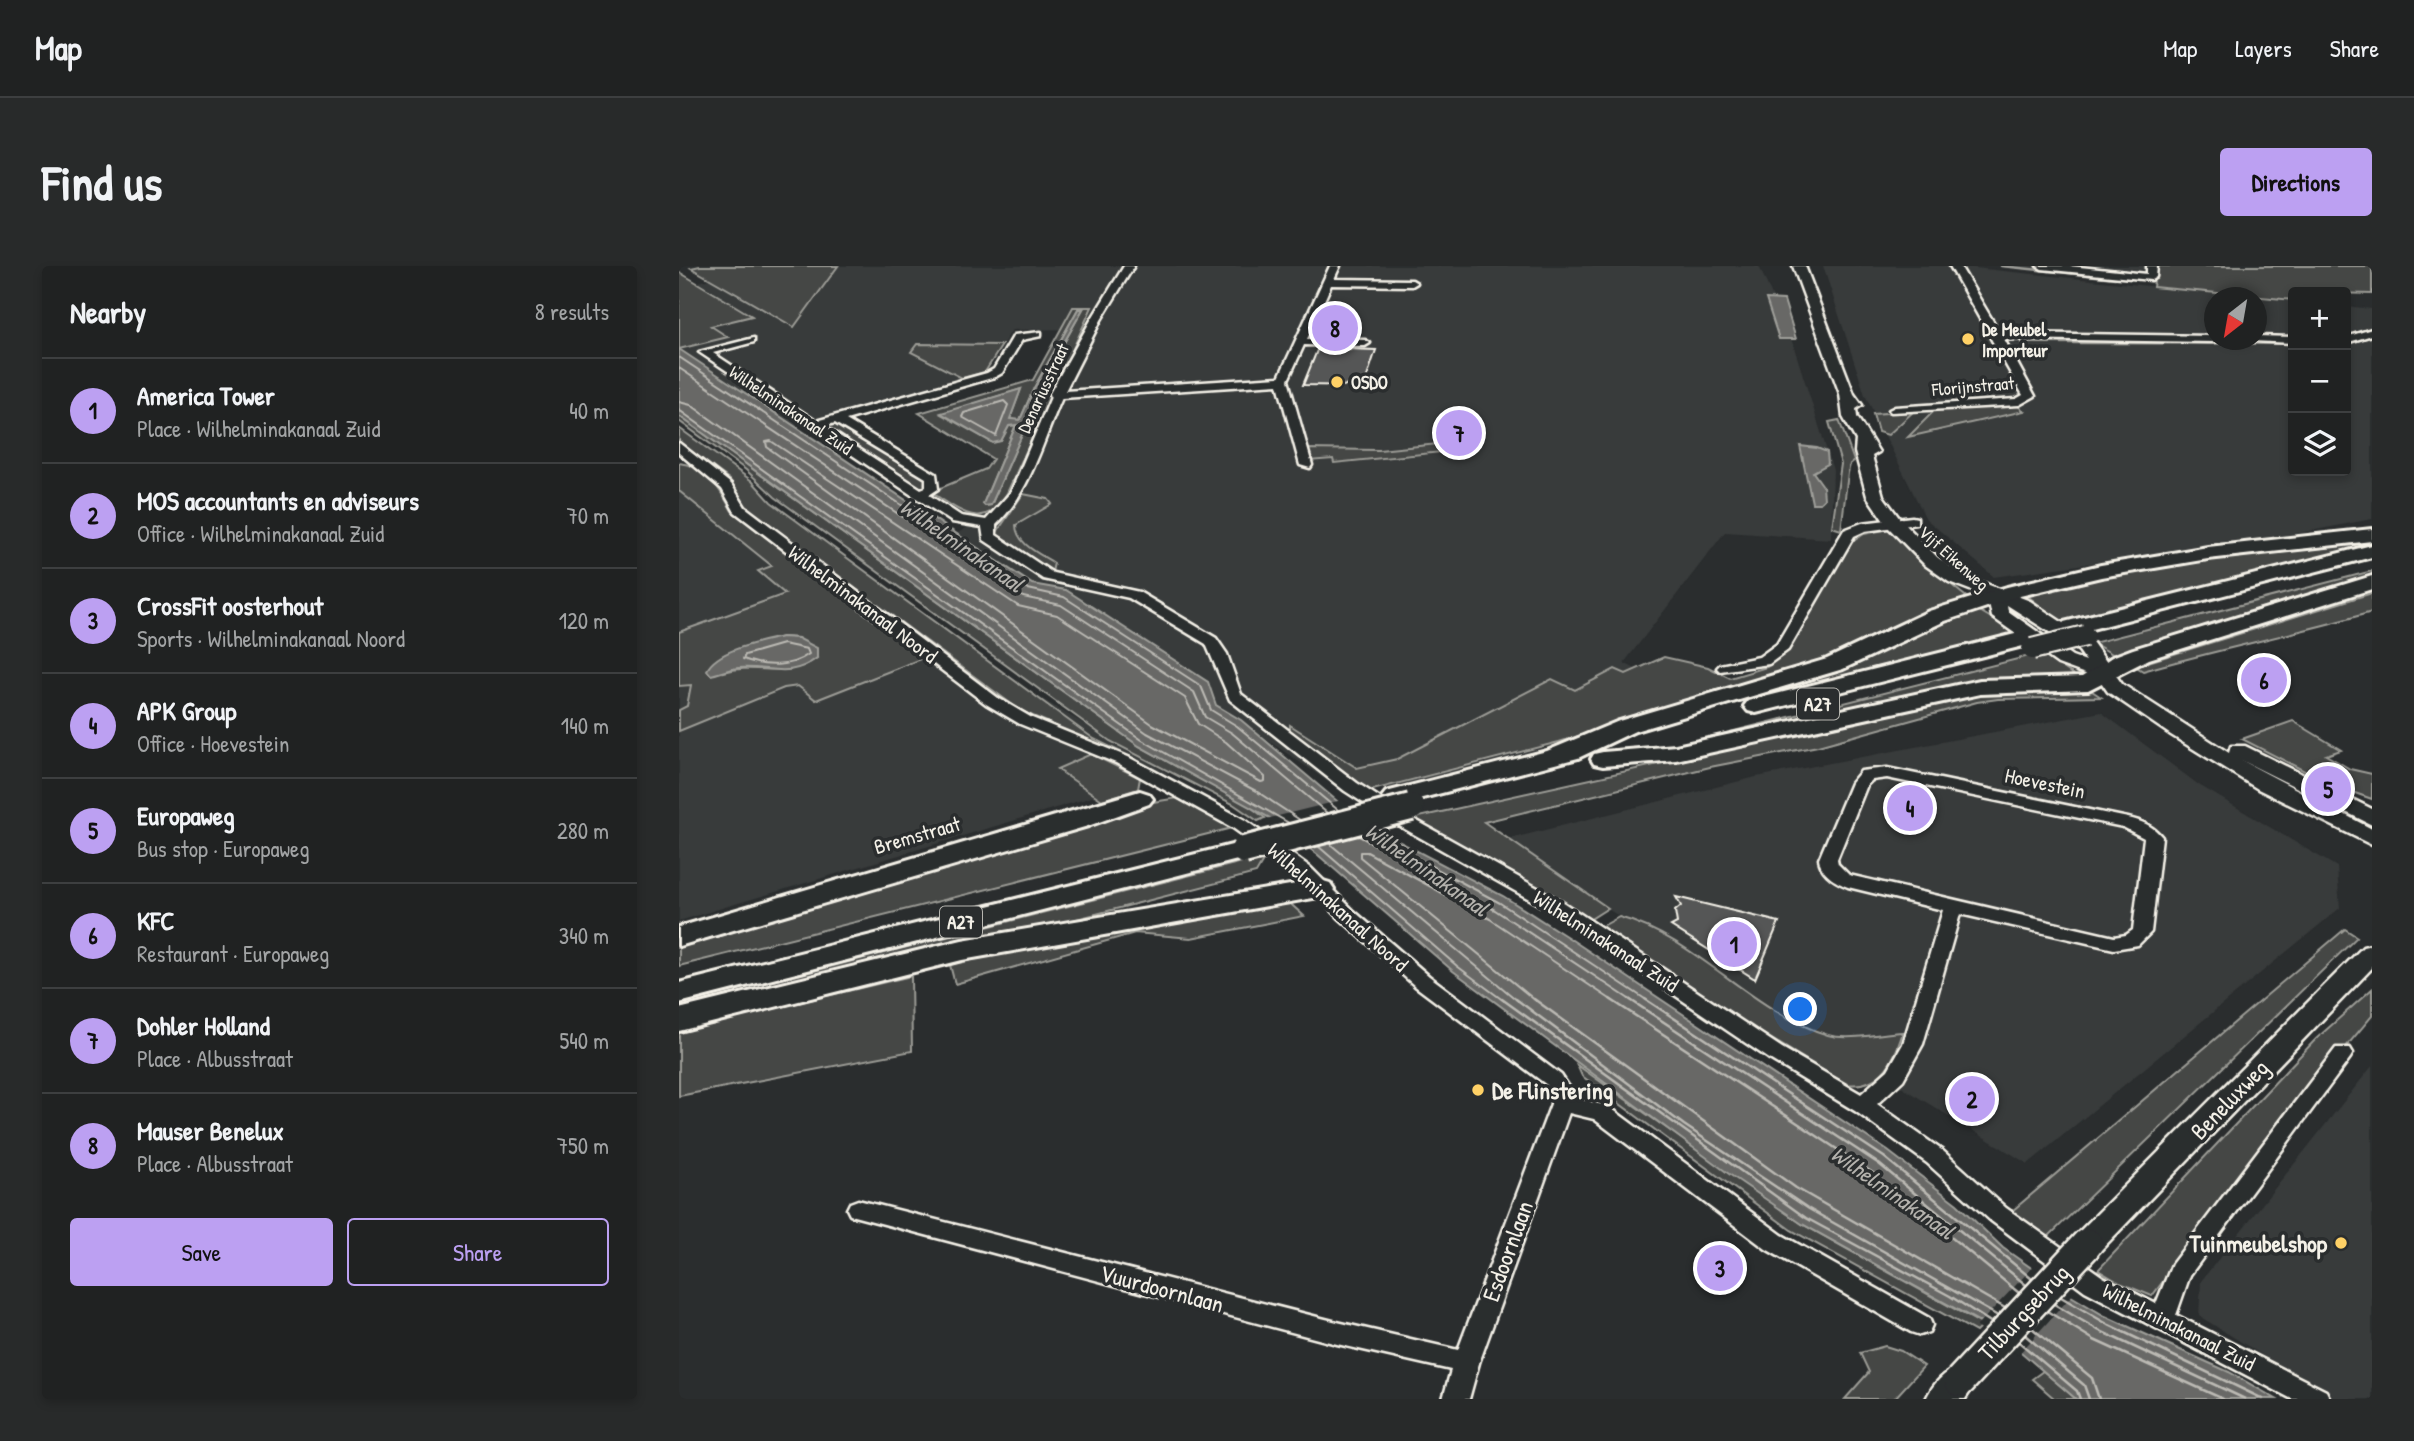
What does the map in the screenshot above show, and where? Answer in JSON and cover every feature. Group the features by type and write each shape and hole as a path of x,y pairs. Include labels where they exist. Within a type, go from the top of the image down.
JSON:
{"highway":[{"name":"A27","path":"1554,757 1627,726 1835,664 1866,652 1937,616 1997,597 2101,571 2208,553 2372,535"},
{"name":"A27","path":"2078,631 2372,551"},
{"name":"A27","path":"1403,802 1554,757 2372,562"},
{"name":"A27","path":"1603,759 1676,753 1980,687 2066,686 2088,682 2141,654 2372,582"},
{"name":"A27","path":"679,993 1236,844 1403,802 1603,759 2026,644"},
{"path":"679,937 1079,820 1140,799"},
{"name":"A27","path":"679,975 1236,844"},
{"name":"A27","path":"679,1020 963,950 1320,888"}],"main road":[{"name":"Vijf Eikenweg","path":"1799,266 1847,394 1850,417 1860,433 1875,496 1903,522 1997,597 1999,613 2071,664 2128,682 2282,775 2372,818"},
{"path":"2103,673 2115,688 2229,763 2372,838"},
{"name":"Beneluxweg","path":"2087,1244 2372,954"},
{"name":"Tilburgsebrug","path":"1951,1390 2087,1244"}],"street":[{"name":"Denariusstraat","path":"989,524 1009,505 1017,492 1055,395 1107,298 1129,266"},
{"path":"1305,465 1283,380 1335,266"},
{"name":"Florijnstraat","path":"1895,410 2027,399 2029,396 1955,266"},
{"path":"2042,266 2151,277 2152,266"},
{"path":"1329,282 1412,283"},
{"path":"2351,338 2372,332"},
{"path":"815,425 991,375 998,371 1018,337 1037,334"},
{"path":"1997,336 2204,339"},
{"path":"2267,339 2288,340"},
{"name":"Wilhelminakanaal Zuid","path":"750,340 704,352 957,519 989,524 989,537 1048,576 1134,595 1211,641 1218,650 1229,687 1235,697 1352,787 1429,837 1591,927 1775,1053 1863,1105 1935,1157 2042,1248 2094,1284 2317,1399"},
{"path":"1302,342 1364,343"},
{"path":"1055,395 1283,380"},
{"name":"Wilhelminakanaal Zuid","path":"837,419 932,477 932,489 919,495"},
{"name":"Wilhelminakanaal Noord","path":"683,455 727,487 740,509 992,701 1026,721 1122,760 1239,824 1280,853 1422,981 1554,1080 1562,1093 1562,1104"},
{"path":"1725,668 1764,660 1783,647 1849,533 1862,527 1903,522"},
{"name":"Hoevestein","path":"1874,773 1887,773 2128,823 2144,829 2153,837 2142,932 2131,941 2114,943 1953,906 1854,883 1831,870 1828,859 1862,779 1874,773"},
{"name":"Bremstraat","path":"679,928 1125,797 1140,799 1164,783"},
{"path":"1863,1105 1896,1075 1913,1044 1953,906"},
{"path":"2162,1320 2180,1271 2343,1053"},
{"path":"1562,1104 1600,1112 1774,1242 1920,1325"},
{"name":"Esdoornlaan","path":"1456,1399 1466,1363 1562,1104"},
{"name":"Vuurdoornlaan","path":"858,1209 1337,1333 1466,1363"}],"shaded area":[{"path":"770,266 1759,266 1793,344 1833,470 1831,539 1725,532 1624,663 1666,685 1370,773 1339,789 1216,705 1208,682 1067,590 1032,584 958,533 999,507 1080,329 1012,330 985,372 795,425 679,349 727,338 710,326 751,316 697,282"},
{"path":"838,266 794,327 691,268"},
{"path":"1823,266 1956,266 2204,292 2204,350 2267,350 2267,298 2288,300 2288,476 2351,476 2351,307 2372,309 2372,519 2290,535 1994,577 1926,519 1865,395"},
{"path":"2002,266 2151,266 2148,282"},
{"path":"2156,266 2372,266 2372,294 2351,293 2351,287 2288,287 2288,300 2267,298 2267,287 2204,287 2204,292 2153,287"},
{"path":"679,272 752,316 711,326 728,337 679,349"},
{"path":"1073,307 1092,307 1007,493 999,505 990,512 972,515 931,492 986,469 993,459 919,413 1033,380","holes":["1078,309 1083,309 1057,355 991,505 985,506 983,504 1016,425 1009,426 1001,441 991,442 941,414 1021,389 1010,419 1020,420 1034,388"]},
{"path":"2019,340 2204,341 2204,344 2022,343"},
{"path":"2267,341 2288,341 2288,344 2267,344"},
{"path":"917,344 1002,345 985,372 962,378 911,352"},
{"path":"2017,405 2024,411 1908,437 1935,410"},
{"path":"1914,411 1888,435 1878,432 1873,414"},
{"path":"679,416 1139,746 1248,805 1265,818 1258,821 1233,804 1110,741 775,497 746,470 679,421"},
{"path":"1839,420 1854,461 1850,464 1848,473 1841,530 1832,527 1841,464 1829,422"},
{"path":"838,422 928,480 930,488 924,490 825,426"},
{"path":"679,428 752,481 771,502 1094,739 1137,760 1021,711 748,509 730,480 679,442"},
{"path":"1448,443 1452,451 1334,463 1333,459 1308,461 1305,449 1379,450"},
{"path":"679,460 952,646 1169,774 679,921"},
{"path":"679,463 705,473 717,486 732,511 923,658 816,700 798,686 784,688 679,731 679,710 687,706 691,685 679,686 679,632 785,594 758,571 772,566 679,491","holes":["782,637 798,638 817,658 806,665 724,672 729,653"]},
{"path":"1023,494 1048,499 1052,504 1016,525 1024,543 1054,563 1052,572 995,535"},
{"path":"1889,529 1910,551 1970,600 1872,646 1559,742 1369,791 1328,764 1290,731 1290,725 1357,768 1397,759 1552,679 1575,690 1615,669 1626,674 1664,657 1708,667 1730,678 1767,667 1849,544 1864,534"},
{"path":"2372,536 2372,545 2061,622 2025,594 2154,567"},
{"path":"2372,571 2372,579 2116,656 2093,643"},
{"path":"2372,593 2372,612 2143,671 2135,666"},
{"path":"1973,607 2016,633 1648,725 1863,661"},
{"path":"2041,653 2081,680 2001,680 1722,734"},
{"path":"2092,691 2101,697 1998,699 1977,702 1818,746 1710,767 1484,822 1608,908 1589,920 1410,819 1980,693"},
{"path":"2101,712 2199,785 2337,867 2340,908 2028,1164 1497,842 1756,777"},
{"path":"2293,721 2341,750 2326,755 2350,769 2372,774 2372,799 2332,785 2242,739"},
{"path":"1091,754 1140,778 1138,789 1102,800 1057,769"},
{"path":"1178,798 1202,805 1232,828 679,966 679,943 1153,802"},
{"path":"1266,856 1256,873 679,1021 679,1005"},
{"path":"1284,898 1304,916 1191,938 1135,933 955,984 950,965 1001,949"},
{"path":"1619,917 1674,941 1774,1010 1800,1024 1837,1037 1903,1032 1890,1063 1884,1071 1868,1082 1846,1084 1722,1009 1601,927"},
{"path":"2345,929 2357,937 2046,1239 2012,1211"},
{"path":"911,976 912,1051 679,1096 679,1031"},
{"path":"2372,989 2372,1016 2281,1124 2152,1296 2120,1283 2098,1270 2316,1039"},
{"path":"1577,1065 1802,1224 1983,1325 1976,1332 1791,1230 1582,1076"},
{"path":"2372,1066 2372,1399 2333,1399 2199,1316 2201,1281"},
{"path":"1885,1346 1901,1351 1924,1366 1894,1399 1845,1399 1869,1372 1860,1353"},
{"path":"2043,1371 2076,1399 2055,1399 2032,1379"}],"water":[{"path":"1766,299 1784,300 1796,339 1779,339"},
{"path":"1078,309 1083,309 1057,355 991,505 985,506 983,504 1016,425 1009,426 1001,441 993,443 941,413 1021,389 1010,419 1020,420 1034,388"},
{"name":"Wilhelminakanaal","path":"679,349 1032,584 1066,590 1208,682 1216,705 1241,720 1337,801 1396,840 1503,896 1888,1151 1957,1204 2003,1248 2071,1296 2105,1316 2229,1372 2276,1399 2076,1399 2021,1352 1980,1322 1802,1224 1729,1174 1453,971 1318,855 1270,818 1139,746 679,416"},
{"path":"1800,446 1827,452 1828,464 1813,472 1823,486 1824,499 1820,503 1812,503"},
{"path":"782,637 798,638 817,648 817,658 807,665 787,670 738,668 711,675 707,670 712,663 730,652"}],"pier":[{"path":"1342,800 1374,823 1301,845 1262,820"},
{"path":"2034,1266 2075,1292 2018,1355 1976,1327"}],"building":[{"path":"1329,318 1350,318 1344,334 1350,334 1349,337 1321,337"},
{"path":"1318,348 1376,350 1364,386 1303,385"},
{"path":"1460,417 1476,448 1471,449 1472,452 1459,454 1442,418"},
{"path":"1676,897 1779,922 1755,979 1671,926 1677,923 1675,911 1681,906"}],"waterway":[{"path":"2001,266 2115,278"}],"place":[{"name":"Mauser Benelux","path":"1335,328"},
{"name":"De Meubel Importeur","path":"1968,339"},
{"name":"OSDO","path":"1337,382"},
{"name":"Dohler Holland","path":"1459,433"},
{"name":"KFC","path":"2264,680"},
{"name":"Europaweg","path":"2328,789"},
{"name":"APK Group","path":"1910,808"},
{"name":"America Tower","path":"1734,944"},
{"name":"De Flinstering","path":"1478,1090"},
{"name":"MOS accountants en adviseurs","path":"1972,1099"},
{"name":"Tuinmeubelshop","path":"2341,1243"},
{"name":"CrossFit oosterhout","path":"1720,1268"}]}
